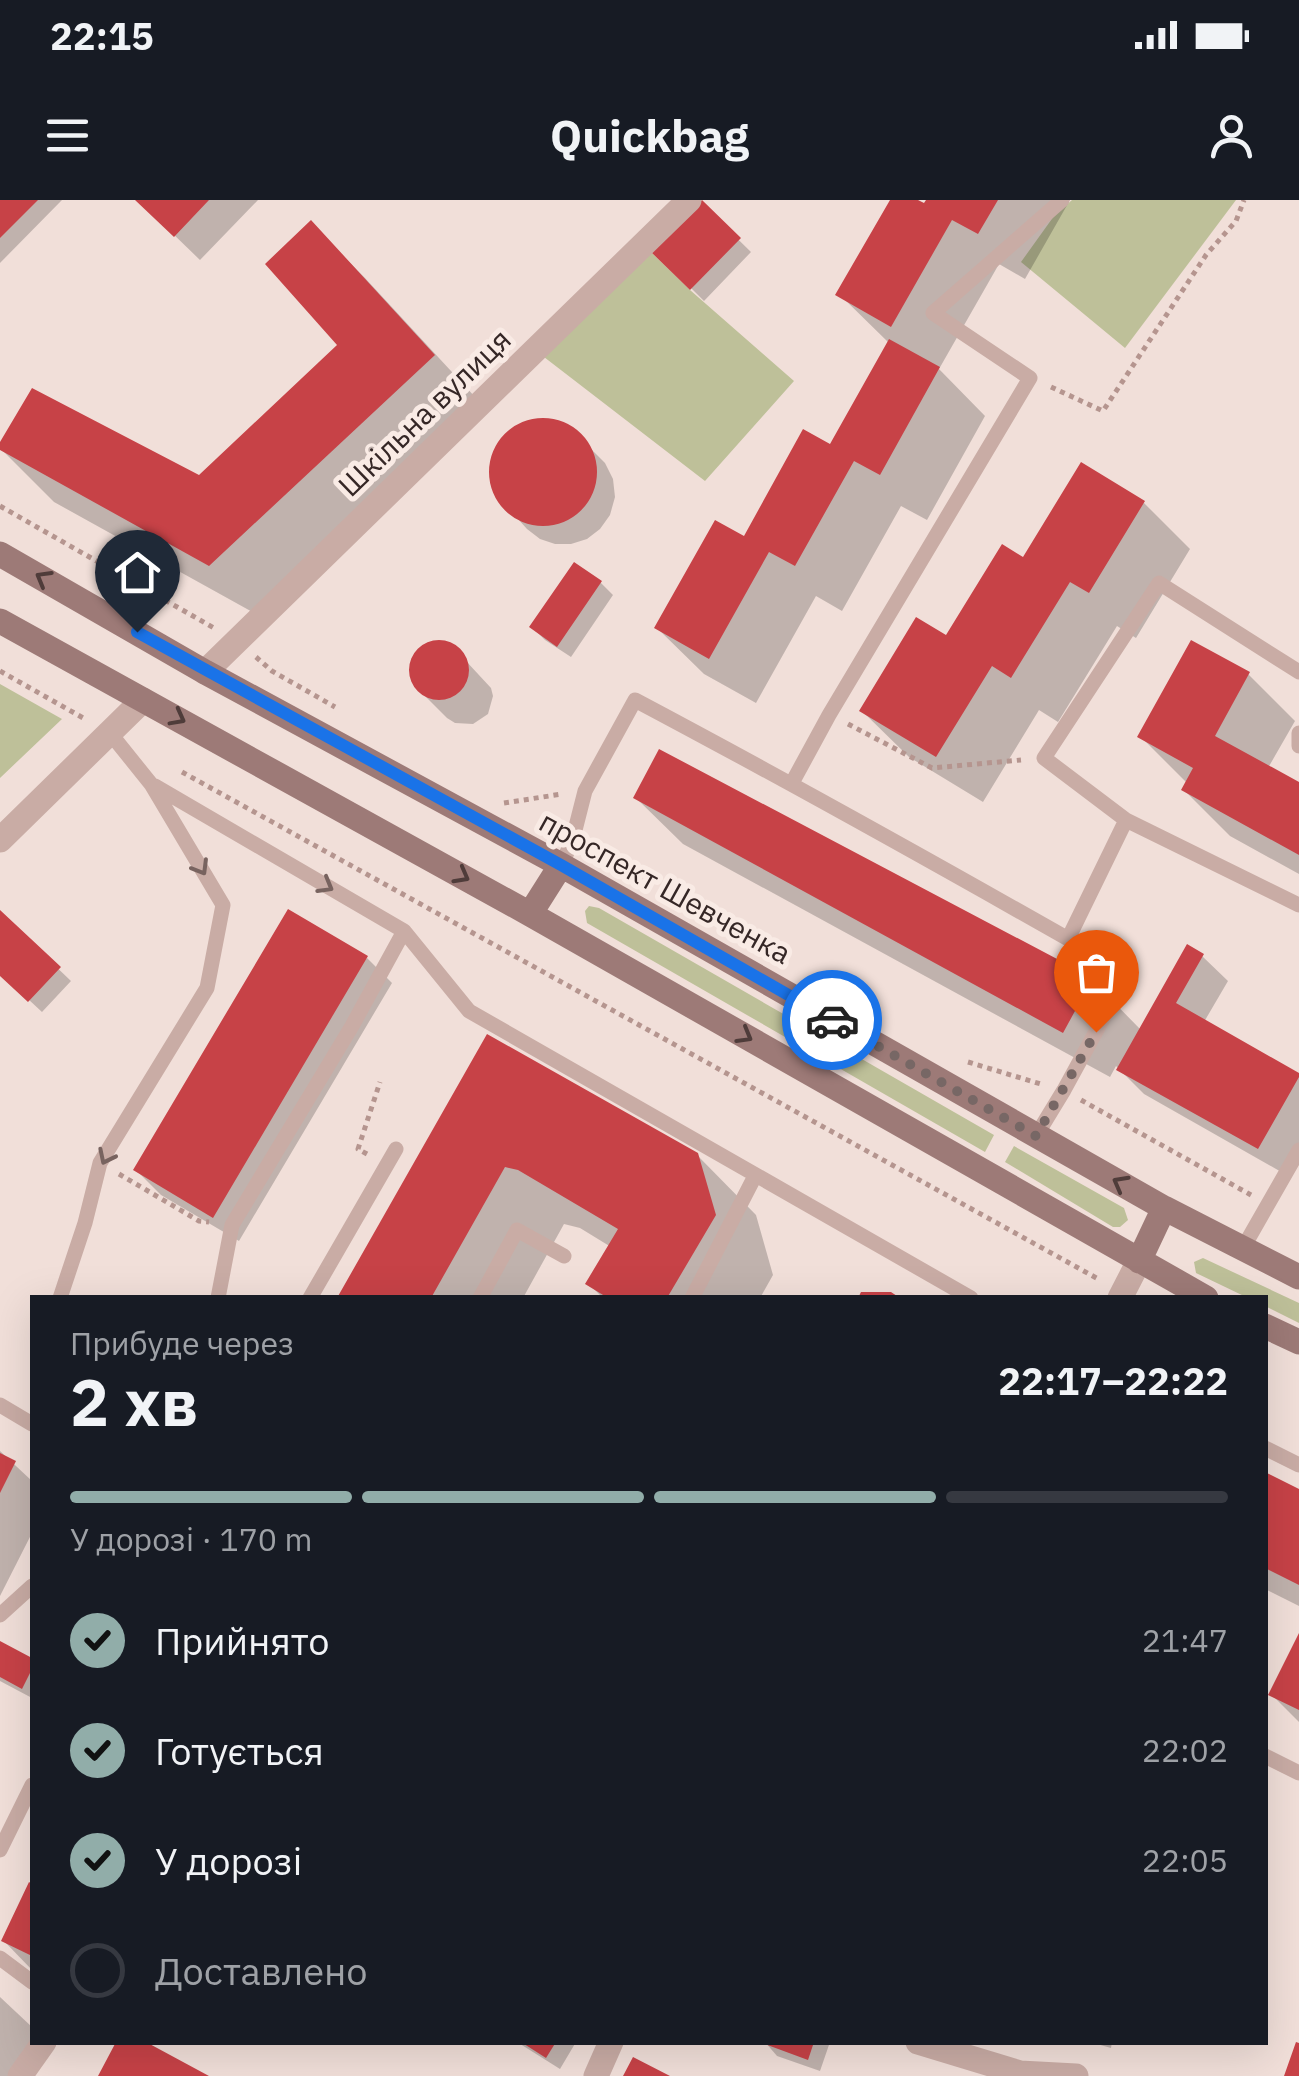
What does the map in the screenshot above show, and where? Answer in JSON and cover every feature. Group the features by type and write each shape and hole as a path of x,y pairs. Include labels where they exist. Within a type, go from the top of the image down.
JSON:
{"street":[{"name":"Шкільна вулиця","path":"205,672 690,200"},
{"name":"проспект Шевченка","path":"0,554 205,672 561,865 1164,1208 1299,1277"},
{"path":"0,621 530,914 1200,1295"},
{"path":"0,840 143,700"},
{"path":"530,914 561,865"},
{"path":"1122,1295 1164,1208"},
{"path":"1268,1327 1299,1342"},
{"path":"20,2076 42,2045"},
{"path":"596,2076 611,2045"},
{"path":"928,2045 1020,2073 1076,2076"}],"lane":[{"path":"792,783 829,714 1030,378 933,313 1062,200"},
{"path":"1299,672 1158,583 1044,758 1126,820 1299,906"},
{"path":"561,865 572,842 585,791 635,700 792,783 1128,973 1036,1136"},
{"path":"61,1295 100,1163 207,988 223,906 151,784 110,733"},
{"path":"1299,734 1299,746"},
{"path":"151,784 404,932 469,1011 966,1295"},
{"path":"1068,939 1126,820"},
{"path":"219,1295 232,1225 404,932"},
{"path":"312,1295 396,1149"},
{"path":"1243,1248 1299,1150"},
{"path":"694,1295 756,1176"},
{"path":"482,1295 517,1230 564,1256"},
{"path":"0,1405 30,1423"},
{"path":"1268,1450 1299,1465"},
{"path":"0,1615 30,1588"},
{"path":"1268,1758 1299,1774"},
{"path":"0,1850 30,1790"},
{"path":"0,1958 30,1980"}],"path":[{"path":"1030,378 1103,410 1206,255 1236,221 1244,200"},
{"path":"0,506 238,642 272,671 338,709"},
{"path":"0,671 110,733"},
{"path":"829,714 932,768 1044,758"},
{"path":"171,766 1122,1295"},
{"path":"521,813 504,803 585,791"},
{"path":"963,1060 1064,1090 1269,1205"},
{"path":"358,1149 380,1082"},
{"path":"100,1163 200,1221 232,1225"}],"green space":[{"path":"1072,200 1236,200 1125,348 1021,262 1054,216"},
{"path":"651,252 794,381 705,481 544,357"},
{"path":"0,684 62,719 0,778"},
{"path":"589,906 599,908 994,1135 985,1152 587,923 585,911"},
{"path":"1014,1146 1124,1208 1128,1220 1113,1227 1005,1162"},
{"path":"1203,1258 1299,1303 1299,1323 1268,1308 1268,1295 1242,1295 1196,1273 1194,1262"}],"building":[{"path":"0,200 38,200 0,238"},
{"path":"135,200 209,200 174,237"},
{"path":"702,200 741,238 690,290 651,252"},
{"path":"890,200 998,200 978,234 952,220 891,327 835,295"},
{"path":"311,220 435,355 209,566 0,450 0,442 32,388 199,475 337,345 265,264"},
{"path":"889,339 940,367 880,475 854,461 795,566 769,552 709,659 654,628 715,520 744,536 803,429 830,444"},
{"path":"543,418 564,422 581,434 593,451 597,472 593,493 581,510 564,522 543,526 522,522 505,510 493,493 489,472 493,451 505,434 522,422"},
{"path":"1081,462 1145,501 1089,593 1070,582 1011,678 992,666 936,757 859,711 916,617 946,635 1002,544 1023,557"},
{"path":"574,562 602,581 557,647 529,627"},
{"path":"439,640 460,649 469,670 460,691 439,700 418,691 409,670 418,649"},
{"path":"1191,640 1250,672 1215,736 1299,782 1299,855 1181,790 1193,768 1137,737"},
{"path":"659,749 1093,978 1063,1033 633,798"},
{"path":"288,909 368,956 213,1218 133,1170"},
{"path":"0,910 61,967 28,1002 0,976"},
{"path":"1187,944 1204,954 1176,1003 1299,1073 1258,1149 1116,1070"},
{"path":"487,1034 698,1153 716,1215 669,1295 603,1295 585,1284 618,1229 518,1170 505,1167 433,1295 339,1295"},
{"path":"891,1292 896,1295 860,1295"},
{"path":"0,1453 16,1461 0,1493"},
{"path":"1268,1474 1299,1489 1299,1585 1268,1570"},
{"path":"1299,1633 1299,1710 1268,1695"},
{"path":"0,1641 30,1657 30,1673 22,1689 0,1677"},
{"path":"29,1882 30,1955 1,1941"},
{"path":"1296,2042 1299,2076 1284,2076"},
{"path":"114,2045 152,2045 209,2076 98,2076"},
{"path":"526,2045 554,2045 546,2058"},
{"path":"767,2045 813,2045 808,2060"},
{"path":"633,2057 670,2076 623,2076"}],"way so far":[{"path":"832,1020 1036,1136 1096,1032"}],"route":[{"path":"137,632 561,865 832,1020"}]}
